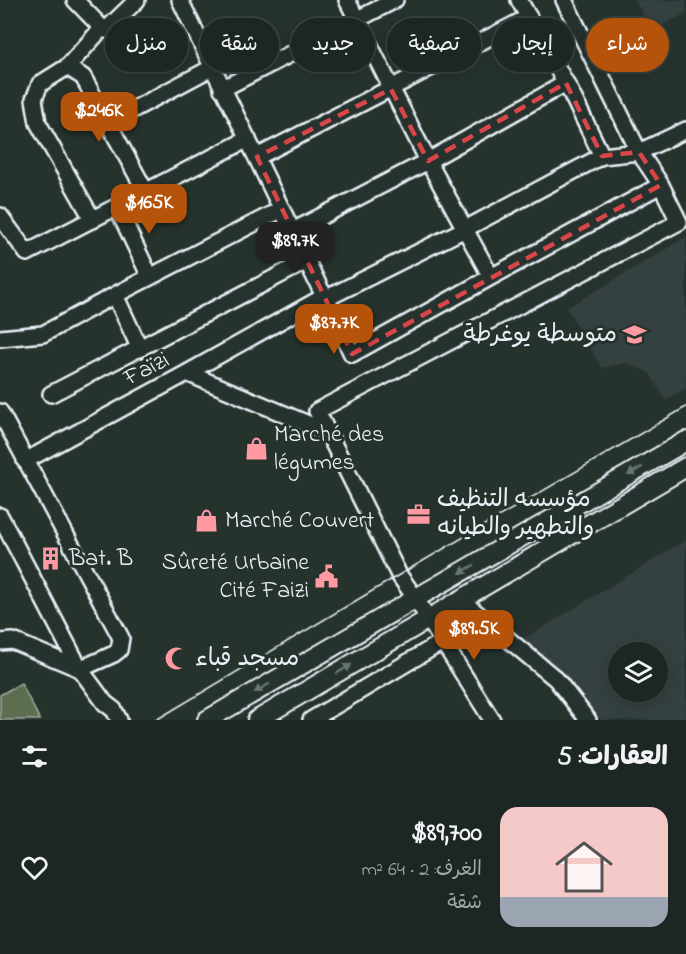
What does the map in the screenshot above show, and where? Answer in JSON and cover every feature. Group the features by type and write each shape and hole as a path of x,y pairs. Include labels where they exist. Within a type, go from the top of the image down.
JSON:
{"main road":[{"path":"207,720 686,441"},
{"path":"257,720 686,468"}],"street":[{"path":"75,0 106,30 137,0"},
{"path":"180,0 200,41"},
{"path":"347,0 356,18"},
{"path":"362,18 395,0"},
{"path":"519,0 566,83 602,156"},
{"path":"492,720 399,574 316,411 679,222 661,185 639,152 564,0"},
{"path":"257,157 529,17"},
{"path":"93,220 38,123 34,99 40,84 67,67 102,28"},
{"path":"222,89 291,54"},
{"path":"375,57 491,277"},
{"path":"67,67 83,77 146,192"},
{"path":"108,123 204,72"},
{"path":"215,72 352,354 661,185"},
{"path":"293,231 428,161 566,83"},
{"path":"187,373 325,296 327,298 465,229 602,156 639,152 686,130"},
{"path":"0,216 5,233 27,253 248,139"},
{"path":"117,207 150,277"},
{"path":"0,338 43,334 282,209"},
{"path":"293,231 325,296"},
{"path":"51,394 307,261"},
{"path":"115,295 140,349"},
{"name":"Faïzi","path":"25,461 187,373 327,432"},
{"path":"0,412 121,638 119,650 114,654 80,669 13,641 0,642"},
{"path":"0,516 80,669 119,720"},
{"path":"461,600 556,679 588,720"},
{"path":"311,720 442,642"},
{"path":"54,660 71,652"},
{"path":"105,703 104,714 107,720"}],"highlighted area":[{"path":"566,83 602,156 639,152 661,185 352,354 257,157 391,89 428,161"}],"shaded area":[{"path":"635,0 686,0 686,13 669,22 669,18 644,18"},
{"name":"متوسطة يوغرطة","path":"686,237 686,388 665,400 649,372 625,363 602,368 567,308"},
{"path":"686,540 686,720 601,720 524,639"}],"green space":[{"path":"21,683 40,720 0,720 0,695"}],"tram line":[{"path":"156,720 686,407"}],"place":[{"name":"متوسطة يوغرطة","path":"635,335"},
{"name":"Marché des légumes","path":"256,449"},
{"name":"مؤسسه التنظيف والتطهير والطيانه","path":"419,514"},
{"name":"Marché Couvert","path":"207,521"},
{"name":"Bat. B","path":"51,559"},
{"name":"Sûreté Urbaine Cité Faizi","path":"327,577"},
{"name":"مسجد قباء","path":"177,659"}]}
